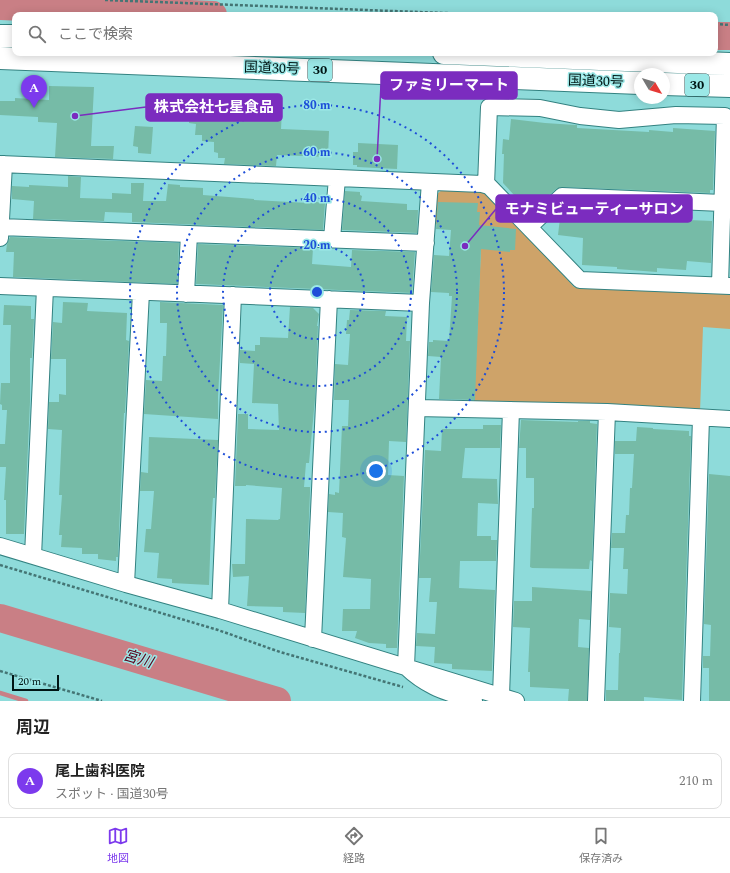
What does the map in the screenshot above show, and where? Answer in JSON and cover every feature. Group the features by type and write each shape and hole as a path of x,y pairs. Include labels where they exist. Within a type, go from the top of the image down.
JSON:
{"highway":[{"path":"0,36 12,36"},
{"name":"国道30号","path":"522,56 730,64"},
{"name":"国道30号","path":"0,58 634,83"},
{"name":"30","path":"670,84 730,86"}],"street":[{"path":"426,243 189,234 0,231 2,164 486,185 489,186 580,280 725,285 722,203 725,116 676,115 619,120 580,116 540,108 490,107 486,185"},
{"path":"332,239 337,178"},
{"path":"430,182 421,303 406,667 417,678 432,686 474,701"},
{"path":"529,227 562,196 722,203"},
{"path":"186,294 189,234"},
{"path":"0,286 421,303"},
{"path":"32,556 45,288"},
{"path":"126,584 141,292"},
{"path":"220,610 233,295"},
{"path":"313,639 329,299"},
{"path":"417,408 607,412 730,419"},
{"path":"0,546 126,584 220,610 508,699 511,410"},
{"path":"596,701 607,412"},
{"path":"692,701 701,418"}],"path":[{"path":"105,0 419,12"},
{"path":"718,24 730,25"},
{"path":"0,565 218,630 280,652 404,687"},
{"path":"0,671 102,701"}],"shaded area":[{"path":"442,190 484,191 495,199 574,287 730,292 730,329 703,327 700,412 474,404 482,226 433,224 437,194"}],"building":[{"path":"49,86 94,87 91,146 114,146 113,159 55,157 57,123 38,122 38,117 0,115 0,101 15,101 15,98 49,100"},
{"path":"196,100 215,100 214,112 241,112 242,107 282,110 281,129 329,131 328,157 277,155 276,166 224,164 225,158 218,158 218,153 214,152 214,142 202,141 202,135 195,135 196,124 189,123 190,102 196,103"},
{"path":"511,119 577,125 577,128 649,132 649,130 673,132 673,128 715,131 713,190 710,190 710,193 562,187 556,189 536,207 532,202 526,208 503,183 503,139 509,140"},
{"path":"135,126 153,127 151,154 138,153 138,147 133,146"},
{"path":"358,143 398,145 397,169 357,167 357,165 353,165 353,152 358,152"},
{"path":"68,176 81,177 80,198 112,199 112,193 131,194 131,183 144,183 143,201 166,201 168,184 180,185 180,187 203,188 203,195 254,200 308,203 308,201 325,203 323,230 132,222 132,213 105,212 104,221 33,219 34,201 12,199 12,186 29,187 29,185 68,187"},
{"path":"345,191 360,192 360,195 362,196 361,201 407,204 407,210 418,210 417,233 342,230"},
{"path":"438,202 478,203 477,212 480,212 479,225 516,229 515,250 510,250 510,252 481,249 475,400 439,399 441,357 428,356 429,342 433,342 433,340 449,341 452,296 449,296 449,293 431,292 434,255 449,256 451,230 436,229"},
{"path":"566,206 689,211 689,220 712,221 711,263 687,261 686,270 657,268 657,272 617,269 617,267 582,265 583,238 558,235 561,210"},
{"path":"10,237 179,243 177,284 13,277 14,252 6,252"},
{"path":"198,244 313,248 312,264 351,267 352,250 415,252 412,293 196,284"},
{"path":"63,302 88,303 87,311 127,313 126,340 129,341 124,413 118,557 116,557 116,561 98,559 98,554 82,554 82,548 61,547 62,535 59,535 62,495 59,495 62,430 48,429 49,402 59,402 59,394 66,395 66,359 51,359 53,322 62,323"},
{"path":"160,302 223,305 218,419 144,414 146,380 162,381 163,356 166,356 167,323 160,323"},
{"path":"4,305 31,306 31,319 34,319 32,358 30,358 30,402 24,534 6,534 6,500 4,500 6,467 0,467 0,444 5,444 7,410 2,410 2,405 0,404 1,383 10,383 11,325 3,325"},
{"path":"290,307 313,308 319,314 317,326 315,399 309,463 306,463 304,487 310,487 305,613 283,612 283,607 247,606 249,576 233,577 232,564 245,564 246,519 280,519 282,488 246,485 235,486 238,414 248,414 248,429 279,430 278,404 252,403 254,364 240,363 240,350 255,351 255,345 260,345 260,337 288,338"},
{"path":"350,310 386,311 385,316 407,317 406,341 410,341 406,442 389,441 388,475 404,476 397,648 386,648 386,644 369,643 355,638 357,631 342,631 343,609 370,609 371,579 343,577 346,538 342,537 343,513 328,512 329,494 335,495 335,492 339,493 342,426 348,426 349,400 334,400 335,364 348,365 350,334 346,334 347,320 349,320"},
{"path":"521,420 590,421 590,423 597,424 592,561 590,560 589,569 530,567 532,508 534,508 534,478 526,478 526,448 519,448"},
{"path":"483,425 501,425 500,448 465,448 462,478 497,479 498,504 478,503 477,536 491,536 491,540 497,540 496,561 460,561 459,588 495,590 492,671 452,669 452,664 434,663 435,647 416,646 417,633 435,634 437,602 429,602 431,578 419,578 425,450 441,451 442,429 483,429"},
{"path":"637,427 689,431 689,436 691,436 682,700 644,697 644,701 606,701 606,690 618,690 621,628 609,627 610,593 627,594 628,569 623,569 624,548 611,548 612,533 625,533 626,515 629,515 630,488 632,488 634,454 615,454 615,441 636,441"},
{"path":"149,437 218,440 215,498 213,498 211,529 209,585 172,583 172,579 157,578 159,553 144,552 146,529 151,529 154,491 140,491 141,472 148,473"},
{"path":"709,474 730,476 730,701 709,701 709,668 703,668 703,656 710,656 711,625 704,624"},
{"path":"532,587 591,591 590,620 579,619 578,647 589,648 587,701 568,701 569,689 530,687 530,672 528,672 530,628 513,627 514,601 532,601"}],"waterway":[{"path":"0,6 142,12"},
{"path":"718,36 730,36"},
{"name":"宮川","path":"0,618 277,701"},
{"path":"0,693 26,701"}],"place":[{"name":"尾上歯科医院","path":"34,108"},
{"name":"株式会社七星食品","path":"75,116"},
{"name":"ファミリーマート","path":"377,159"},
{"name":"モナミビューティーサロン","path":"465,246"}]}
